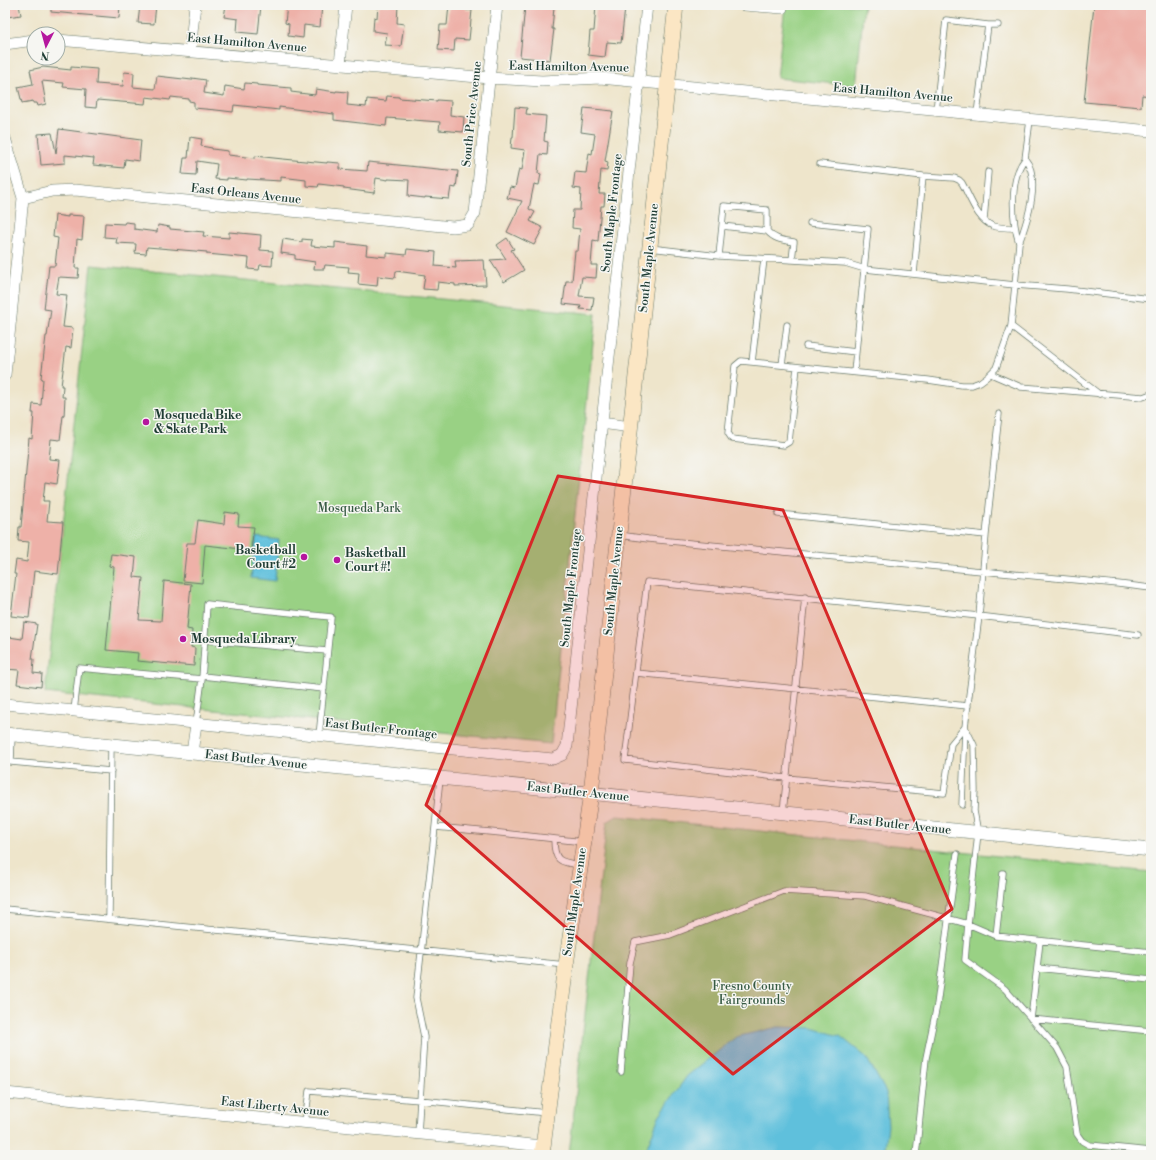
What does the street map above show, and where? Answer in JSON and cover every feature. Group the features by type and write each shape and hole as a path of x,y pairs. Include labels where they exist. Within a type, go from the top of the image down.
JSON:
{"main road":[{"name":"South Maple Avenue","path":"542,1151 566,965 591,793 676,5"}],"street":[{"path":"190,51 195,5"},
{"path":"340,64 346,5"},
{"name":"South Price Avenue","path":"468,225 475,213 497,5"},
{"name":"South Maple Frontage","path":"562,755 568,746 647,5"},
{"path":"744,5 782,8"},
{"path":"5,44 26,41"},
{"name":"East Hamilton Avenue","path":"66,41 489,78 542,81 600,78 1151,131"},
{"path":"5,138 23,198 5,375"},
{"name":"East Orleans Avenue","path":"23,198 52,191 75,190 452,227 468,225"},
{"path":"602,423 630,427"},
{"name":"East Butler Frontage","path":"5,704 553,760 562,755"},
{"path":"192,753 196,724"},
{"name":"East Butler Avenue","path":"8,735 1151,850"},
{"name":"East Liberty Avenue","path":"5,1093 418,1135 542,1151"}],"lane":[{"path":"936,111 946,20 998,25"},
{"path":"977,114 988,25"},
{"path":"1019,243 1013,213 1017,174 1025,160 1030,120"},
{"path":"797,367 789,442 784,445 732,439 728,433 735,366 741,361 928,380 962,385 972,385 980,382 991,374 996,368 1011,326 1019,243 1028,218 1032,195 1032,174 1029,164 1025,160"},
{"path":"820,164 923,176 954,178 962,183 980,216 984,220 991,225 1015,228"},
{"path":"984,220 988,172"},
{"path":"914,274 923,176"},
{"path":"719,256 724,206 767,210 767,231 772,237 794,242 792,260"},
{"path":"810,223 868,229 854,372"},
{"path":"722,226 767,231"},
{"path":"650,248 719,256 845,264 865,269 1151,299"},
{"path":"752,362 764,259"},
{"path":"782,365 787,325"},
{"path":"1011,326 1099,394"},
{"path":"806,346 856,352"},
{"path":"991,374 1021,387 1143,397 1151,394"},
{"path":"962,805 965,727 984,571 986,534 999,414"},
{"path":"778,514 986,534"},
{"path":"619,535 1151,588"},
{"path":"965,727 951,744 944,793 786,778 625,760 647,582 805,597 1138,635"},
{"path":"783,813 805,597"},
{"path":"196,724 202,677 207,604 331,617 319,736"},
{"path":"205,640 327,651"},
{"path":"74,711 79,668 202,677 324,689"},
{"path":"636,673 968,706"},
{"path":"965,727 974,745 974,811 978,833 965,960 1005,989 1057,1048 1067,1067 1077,1134 1082,1141 1089,1145 1151,1151"},
{"path":"8,735 11,762 111,771"},
{"path":"109,919 111,745"},
{"path":"418,1135 424,1037 416,998 440,778"},
{"path":"435,827 584,842"},
{"path":"554,839 554,848 558,859 562,862 580,865"},
{"path":"916,1155 926,1058 937,1005 957,854"},
{"path":"996,936 1003,873"},
{"path":"621,1072 630,963 635,942 670,935 784,891 865,896 968,924 996,936 1151,952"},
{"path":"5,909 566,965"},
{"path":"1031,1019 1040,941"},
{"path":"1037,968 1151,980"},
{"path":"1031,1019 1151,1031"},
{"path":"305,1123 309,1091 420,1100 547,1113"}],"highlighted area":[{"path":"558,476 783,510 952,909 733,1074 426,805"}],"green space":[{"path":"785,5 864,5 856,86 777,78"},
{"name":"Mosqueda Park","path":"91,265 596,314 551,744 45,693"},
{"name":"Fresno County Fairgrounds","path":"617,816 1151,872 1151,1155 569,1155 607,822"}],"water":[{"path":"256,537 279,540 275,581 251,578"},
{"path":"778,1027 812,1028 840,1036 866,1057 886,1092 888,1126 884,1155 644,1155 659,1116 687,1076 736,1037"}],"building":[{"path":"5,5 19,5 21,15 7,17"},
{"path":"51,5 120,5 119,18 51,12"},
{"path":"140,5 156,5 154,24 138,23"},
{"path":"226,5 261,5 258,34 237,32 238,19 224,17"},
{"path":"287,5 322,5 320,27 304,25 303,38 288,36 289,24 285,23"},
{"path":"378,5 398,5 397,23 404,24 401,46 385,45 387,33 373,31 374,17 377,18"},
{"path":"449,5 467,5 466,10 472,10 469,40 455,39 454,51 438,50 440,25 447,25"},
{"path":"536,5 550,5 550,7 554,7 552,29 554,29 550,60 520,57 525,6 536,8"},
{"path":"596,5 610,5 609,6 625,8 621,43 607,42 605,57 588,55 590,31 594,31"},
{"path":"1094,5 1151,5 1148,39 1151,39 1151,96 1142,95 1141,107 1084,102"},
{"path":"43,67 71,70 71,67 97,69 96,84 123,86 124,72 134,73 133,87 155,89 157,76 206,80 204,93 224,96 225,86 244,89 245,83 291,88 291,92 315,95 316,89 348,92 347,105 366,107 367,99 386,101 387,96 451,101 450,115 464,117 463,132 439,130 440,122 387,118 386,126 334,120 334,114 279,107 279,110 234,105 233,112 194,108 194,102 189,101 189,99 171,97 170,100 146,97 145,104 97,100 96,108 85,107 86,89 63,87 64,83 42,81 46,104 38,106 37,103 33,103 33,101 22,103 18,87 33,84 30,70"},
{"path":"515,107 527,108 526,114 546,116 544,141 548,142 547,155 540,154 538,173 541,174 539,185 534,184 529,209 535,212 530,221 543,228 534,245 507,232 522,201 507,198 510,187 515,188 519,169 522,170 525,150 511,148"},
{"path":"584,108 613,111 605,161 608,162 607,171 601,170 599,194 605,194 604,206 601,206 598,241 593,240 591,265 597,265 596,278 582,277 579,296 594,297 592,310 580,309 581,306 563,304 566,281 572,281 575,251 578,251 580,229 572,228 573,210 580,210 581,189 573,188 575,172 586,173 589,153 592,154 595,134 581,132"},
{"path":"59,129 141,140 139,161 125,159 124,168 93,165 94,158 65,155 65,163 41,165 38,134 52,133 56,153"},
{"path":"190,137 202,139 201,146 228,151 228,155 340,163 340,169 367,171 368,162 458,171 456,188 451,187 449,199 408,196 409,180 388,180 376,178 374,193 319,184 318,187 306,186 306,180 281,177 281,181 227,178 227,180 215,179 217,164 197,161 196,175 182,174 184,158 188,158"},
{"path":"55,215 68,217 68,215 84,216 82,240 77,239 75,268 79,268 78,278 59,277 56,294 67,295 63,327 73,328 71,348 66,347 61,386 63,386 62,397 65,397 64,416 60,440 51,439 49,459 60,460 57,484 45,482 43,501 49,501 47,521 63,522 58,574 34,571 29,618 11,616 16,574 14,574 16,560 27,562 29,542 18,541 19,527 21,527 29,438 32,439 34,413 32,413 33,404 41,405 43,379 41,378 51,310 44,309 49,266 55,266 58,238 53,237"},
{"path":"125,222 134,223 134,229 157,232 158,225 170,227 170,229 204,232 203,236 229,238 229,232 261,235 260,250 273,251 272,266 260,265 259,270 248,269 249,258 207,254 207,252 147,247 146,254 135,253 136,244 116,243 117,238 104,237 105,223 124,224"},
{"path":"507,238 514,249 511,250 524,270 504,282 490,260 506,259 497,245"},
{"path":"283,239 302,242 302,239 312,240 311,246 335,248 335,242 367,246 366,255 387,257 387,253 406,255 407,249 436,252 435,266 456,268 455,261 484,260 486,285 455,286 455,284 438,282 437,290 423,289 425,275 396,271 395,278 378,276 377,286 358,284 359,273 348,272 349,267 325,265 324,269 314,269 315,262 295,259 295,255 281,253"},
{"path":"225,512 239,514 238,526 254,527 251,550 205,545 202,583 183,581 187,543 195,543 198,520 224,524"},
{"path":"111,554 136,557 134,577 143,578 139,620 161,621 164,581 191,584 187,629 192,630 191,647 195,648 194,666 137,661 138,653 106,650 114,567 109,566"},
{"path":"24,622 37,624 32,659 34,659 33,673 42,674 41,687 17,684 19,670 5,669 9,637 22,639"}],"place":[{"name":"Mosqueda Bike & Skate Park","path":"146,422"},
{"name":"Basketball Court #2","path":"304,557"},
{"name":"Basketball Court #!","path":"337,560"},
{"name":"Mosqueda Library","path":"183,639"}]}
